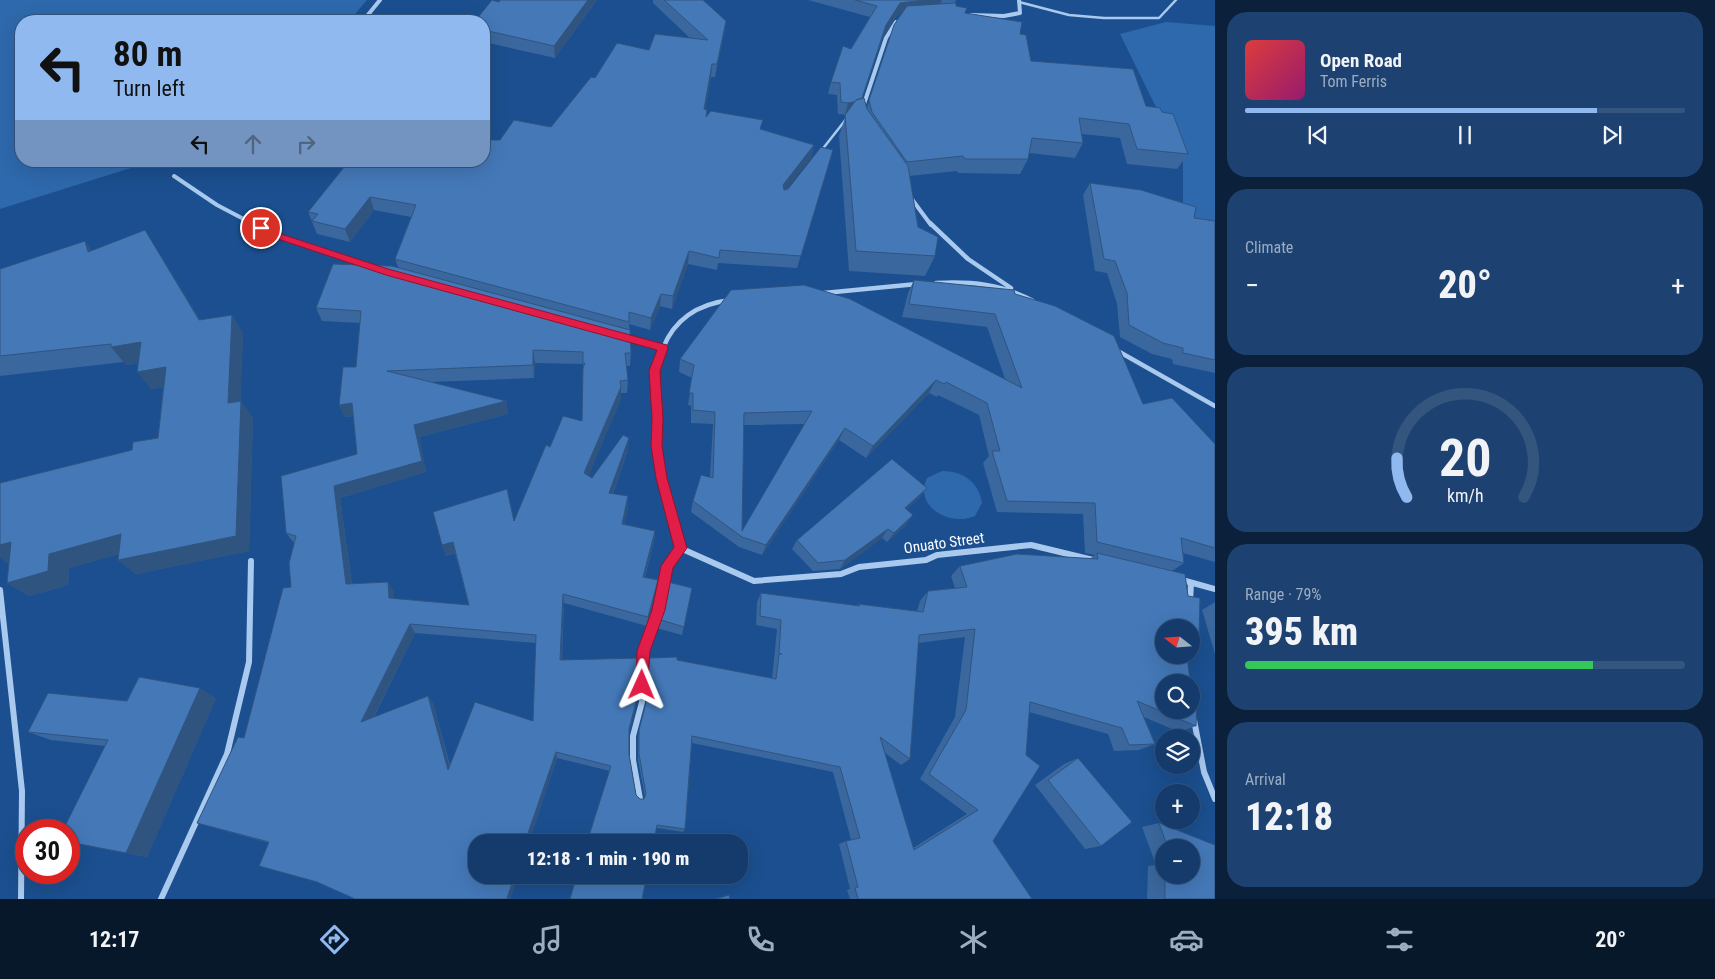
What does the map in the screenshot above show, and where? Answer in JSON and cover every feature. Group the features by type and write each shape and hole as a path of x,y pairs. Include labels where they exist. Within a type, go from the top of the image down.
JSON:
{"street":[{"path":"368,15 380,0"},
{"path":"969,14 1010,16 1020,13 1019,1"},
{"path":"861,115 886,38 900,16"},
{"path":"174,176 217,205 275,235 377,269"},
{"path":"907,193 929,224 959,254 974,266 1041,306"},
{"path":"929,284 974,281 1016,290"},
{"path":"814,294 920,284"},
{"path":"640,799 633,760 633,736 642,702 643,651 658,610 667,566 680,548 656,446 658,418 654,371 673,327 696,311 720,300 738,299"},
{"path":"615,334 663,348"},
{"path":"1108,345 1215,406"},
{"name":"Onuato Street","path":"680,548 754,581 841,574 859,567 926,560 936,555 1031,545 1097,561"},
{"path":"161,899 227,754 249,662 251,561"},
{"path":"1172,578 1215,589"},
{"path":"1190,610 1191,583"},
{"path":"0,590 22,791 20,856 22,899"},
{"path":"1194,719 1204,772 1215,799"}],"lane":[{"path":"1019,1 1070,15 1104,18 1159,18 1176,0"},
{"path":"817,155 846,118 854,116"}],"shaded area":[{"path":"0,0 367,0 354,15 15,15 15,167 134,167 0,209"},
{"path":"1166,22 1215,26 1215,222 1183,217 1183,162 1120,34"},
{"path":"942,471 957,473 974,484 982,503 975,516 955,519 937,512 930,506 925,498 924,488 927,478"}],"building":[{"path":"492,0 499,2 500,0 588,0 554,46 490,31 490,15 480,15"},
{"path":"664,0 703,0 726,21 717,64 712,64 704,109 707,110 706,117 711,111 763,120 760,129 814,145 783,185 784,190 788,189 821,147 833,150 801,256 720,250 719,258 689,251 673,296 661,294 651,318 629,312 629,322 395,259 416,205 370,197 345,229 312,221 318,214 308,212 344,167 490,167 490,140 500,140 514,120 551,127 591,77 595,78 617,43 649,50 655,34 708,40"},
{"path":"855,0 925,0 900,3 886,25 862,98 848,103 841,102 840,83 831,82 843,46 851,49 877,6"},
{"path":"956,3 956,6 967,8 965,13 1022,22 1020,34 1026,35 1031,61 1133,69 1146,106 1160,108 1162,112 1173,114 1188,154 1137,149 1129,124 1079,118 1083,143 1032,138 1028,159 965,159 963,156 907,162 872,112 869,100 894,25 907,6"},
{"path":"864,98 867,109 908,166 918,227 938,237 935,256 856,251 845,115 856,100"},
{"path":"1090,183 1141,190 1196,207 1194,218 1215,221 1215,360 1183,353 1183,348 1163,343 1129,325 1127,293 1115,261 1104,259"},
{"path":"145,230 199,320 232,315 228,403 241,401 236,536 118,560 121,534 49,554 48,571 7,583 11,542 0,545 0,483 132,450 133,442 158,438 166,367 137,372 141,342 111,347 111,344 0,356 0,269 85,241 88,252"},
{"path":"333,264 392,266 630,330 631,353 625,353 628,380 620,381 621,387 584,473 592,478 623,435 629,438 609,493 628,496 622,524 655,531 643,577 658,580 648,617 563,594 560,660 639,658 638,694 629,729 629,754 636,795 640,799 644,799 646,794 639,754 639,730 648,695 649,658 677,657 677,660 776,679 779,654 782,654 779,653 781,620 760,616 761,593 923,612 928,591 967,587 960,566 1017,554 1098,559 1097,553 1185,574 1188,596 1200,598 1199,619 1155,619 1155,664 1188,664 1189,674 1155,674 1155,709 1137,701 1155,744 1129,745 1122,728 1030,702 1026,755 1040,766 993,841 1032,899 858,899 855,888 858,887 846,841 860,838 840,767 692,736 685,829 657,825 655,834 590,834 611,766 556,752 528,834 468,834 468,884 512,884 507,898 509,899 355,899 317,882 259,866 269,842 197,823 238,737 244,738 283,588 291,587 289,563 296,536 286,533 281,476 357,454 352,403 339,405 343,367 356,367 361,311 316,308","holes":["533,350 583,352 583,364 585,363 583,368 582,421 563,416 550,447 546,445 514,521 507,489 433,512 442,545 453,542 469,605 389,598 388,582 346,584 334,486 422,461 414,425 506,401 387,371 533,365","410,624 536,635 533,721 475,702 448,770 428,696 361,722","975,629 966,710 929,774 978,810 914,850 880,737 910,759 919,635"]},
{"path":"914,280 1014,290 1015,294 1055,306 1114,336 1143,404 1172,398 1215,444 1215,548 1181,538 1184,563 1097,542 1095,503 1007,501 992,451 1000,451 987,403 946,382 944,384 936,380 873,446 845,428 766,545 742,537 693,501 701,475 713,478 715,412 693,410 693,393 689,393 694,365 680,359 731,290 804,285 850,299 1022,388 995,314 909,304","holes":["812,411 742,531 744,413"]},
{"path":"892,459 927,488 905,508 913,515 894,533 888,529 845,560 818,563 797,540"},
{"path":"668,582 692,588 684,627 658,619"},
{"path":"139,677 200,688 126,853 80,844 80,819 68,819 108,740 28,732 48,693 127,701"},
{"path":"1179,719 1196,719 1196,726"},
{"path":"1078,758 1132,822 1101,846 1048,780"},
{"path":"1161,829 1174,829 1200,839 1165,839"},
{"path":"1200,839 1215,845 1215,899 1165,899 1165,884 1200,884"},
{"path":"574,884 645,884 642,899 570,899"},
{"path":"729,895 730,899 715,899"}],"route":[{"path":"261,228 275,235 386,272 663,348 654,371 654,389 658,418 656,446 680,548 667,566 658,610 643,651 642,685"}]}
